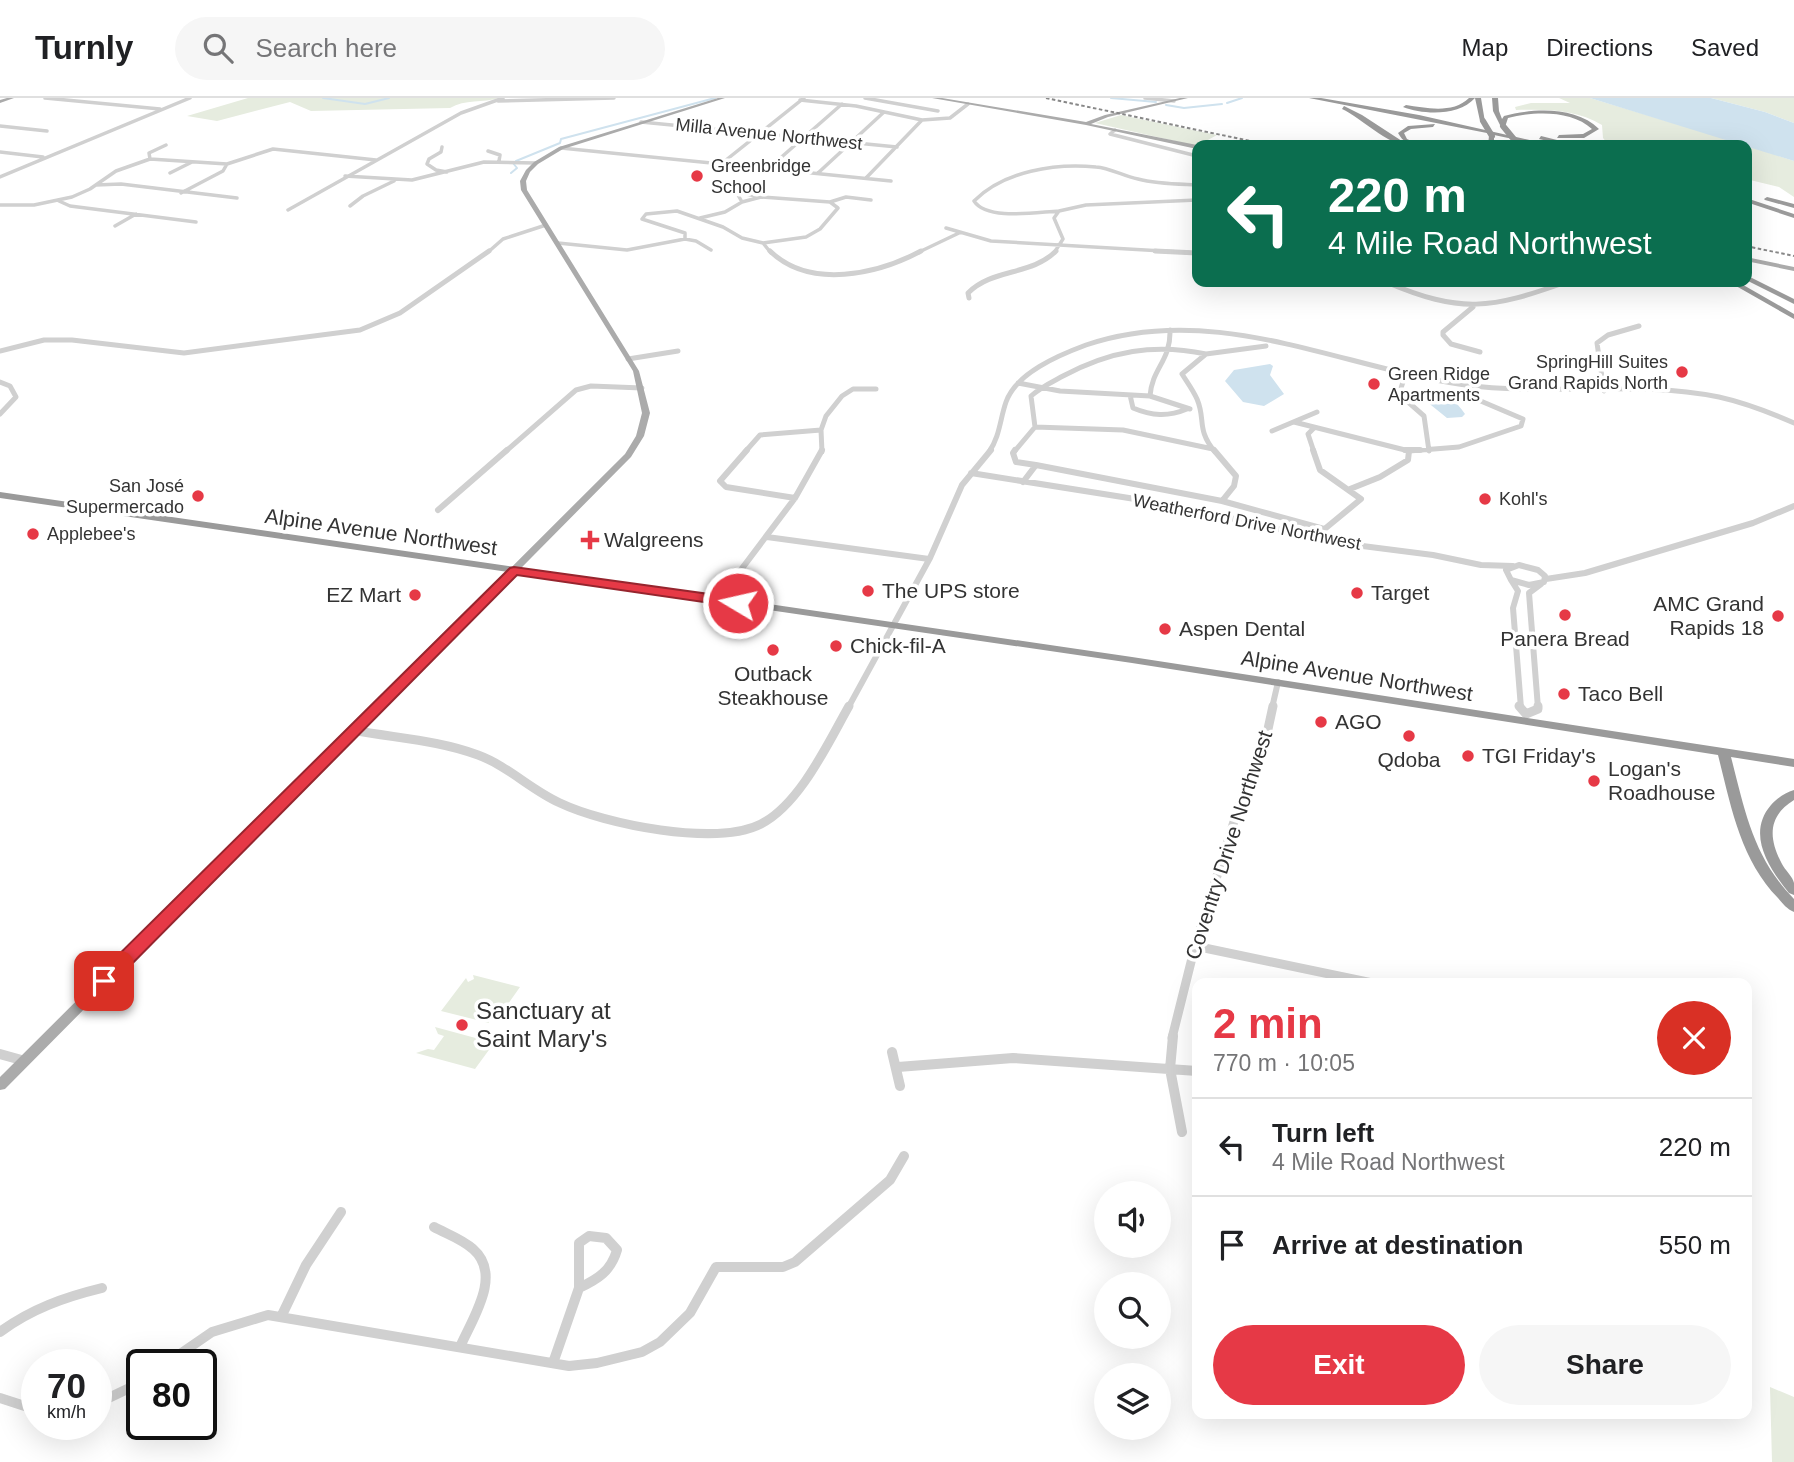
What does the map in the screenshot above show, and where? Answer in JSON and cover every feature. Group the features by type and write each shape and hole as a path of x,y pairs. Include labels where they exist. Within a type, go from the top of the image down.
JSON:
{"highway":[{"path":"1303,98 1357,114 1396,140"},
{"path":"1312,98 1529,140"},
{"path":"1341,98 1550,140"},
{"path":"1346,98 1437,109 1465,105 1472,98"},
{"path":"1478,98 1483,121 1496,140"},
{"path":"1495,98 1496,111 1515,140"},
{"path":"1503,125 1506,117 1514,114 1550,113 1578,118 1596,129 1584,136 1562,138 1514,132"},
{"path":"1405,140 1401,133 1410,127 1432,125 1504,134"},
{"path":"1492,136 1492,140"},
{"path":"1752,195 1794,206"},
{"path":"1752,202 1794,216"},
{"path":"1752,280 1794,302"},
{"path":"1742,287 1794,317"},
{"name":"Alpine Avenue Northwest","path":"0,495 1527,718 1604,734 1794,763"},
{"path":"1724,753 1748,844 1756,862 1766,879 1794,907"},
{"path":"1794,794 1779,803 1770,814 1765,841 1771,858 1794,890"}],"main road":[{"path":"0,102 12,98"},
{"path":"0,1086 613,472 635,446 645,425 646,409 642,388 628,359 524,190 525,175 536,163 561,148 723,98"},
{"path":"934,98 960,103 968,101 1192,146"},
{"path":"1086,124 1186,98"},
{"path":"1752,260 1794,269"}],"street":[{"path":"45,98 163,109"},
{"path":"0,177 190,98"},
{"path":"288,210 461,113 503,98"},
{"path":"491,101 614,98"},
{"path":"864,98 938,111"},
{"path":"1145,98 1174,101"},
{"path":"721,164 802,99 856,106 922,120 950,118 968,101"},
{"path":"856,106 876,99"},
{"path":"769,168 842,104"},
{"path":"817,173 884,112"},
{"path":"866,178 922,120"},
{"name":"Milla Avenue Northwest","path":"641,122 897,147"},
{"path":"0,126 47,131"},
{"path":"1115,130 1110,134 1192,155"},
{"path":"150,159 149,153 166,145"},
{"path":"442,146 441,152 429,159 427,164 436,170 447,172"},
{"path":"561,148 891,181"},
{"path":"0,205 58,201 83,193 116,172 150,159 226,164 268,149 376,160"},
{"path":"488,151 500,155 499,161"},
{"path":"0,152 46,158"},
{"path":"345,176 394,181 420,179 473,164 499,161 536,163"},
{"path":"170,173 193,162"},
{"path":"181,193 223,171 226,164"},
{"path":"1192,185 1136,179 1097,167 1069,167 1013,177 990,186 974,201 978,207 1001,214 1059,211 1086,205 1192,200"},
{"path":"350,206 363,196 394,181"},
{"path":"96,185 121,184 237,198"},
{"path":"700,218 725,212 742,202 761,197 830,202 846,197 872,200"},
{"path":"58,201 79,208 139,213 196,222"},
{"path":"685,239 685,233 650,223 642,219 642,216 653,212 677,211 723,227 742,238 763,243 797,239 813,233 838,208 830,202"},
{"path":"969,298 968,293 979,283 1031,268 1055,253 1062,243 1062,233 1054,218 1059,211"},
{"path":"115,226 139,213"},
{"path":"0,351 44,340 72,340 184,353 360,330 400,313 503,239 546,225"},
{"path":"946,228 991,241 1062,243 1138,251 1192,253"},
{"path":"763,243 774,255 795,266 818,272 851,273 883,269 958,233"},
{"path":"558,243 635,250 685,239 696,241 711,250"},
{"path":"1397,287 1420,298 1473,307 1494,306 1551,287"},
{"path":"1473,307 1444,332 1443,337 1451,344 1480,352"},
{"path":"1604,391 1597,343 1608,335 1639,326"},
{"path":"353,730 488,759 531,788 579,811 705,836 743,832 767,822 784,808 818,757 895,625 964,482 999,437 1002,405 1018,383 1047,362 1068,352 1111,339 1170,330 1254,335 1406,373 1468,385 1722,397 1759,407 1794,423"},
{"path":"1150,396 1154,373 1166,359 1170,348 1170,330"},
{"path":"1266,346 1206,355 1153,346 1096,358 1040,387 1031,396 1035,427 1013,453 1016,462 1222,501 1324,529"},
{"path":"628,359 678,351"},
{"path":"1206,355 1182,374 1198,401 1202,431 1236,476 1234,486 1222,501"},
{"path":"1406,373 1399,394 1424,416 1429,451"},
{"path":"0,382 10,386 16,397 0,414"},
{"path":"1018,383 1150,396 1187,409 1198,410"},
{"path":"1294,422 1409,452 1459,447 1521,426 1522,419 1516,413 1475,400 1469,394 1468,385"},
{"path":"438,510 576,390 591,386 642,388"},
{"path":"709,598 731,583 795,498 821,455 821,430 826,416 845,393 857,388 876,389"},
{"path":"1130,396 1133,408 1146,414 1169,416 1187,409"},
{"path":"1272,431 1317,412"},
{"path":"1035,427 1123,430 1213,449"},
{"path":"1313,429 1308,434 1320,470 1361,499 1314,538"},
{"path":"795,498 726,487 720,481 760,435 821,430"},
{"path":"1350,489 1375,482 1390,473 1408,460 1409,452"},
{"path":"1023,482 1036,465"},
{"name":"Weatherford Drive Northwest","path":"971,473 1195,509 1314,538 1481,565 1513,566 1572,575"},
{"name":"Weatherford Drive Northwest","path":"1481,565 1529,586 1754,523 1794,506"},
{"path":"767,537 929,559"},
{"path":"1513,566 1506,570 1518,591 1513,608 1520,706 1527,718 1538,709 1529,603 1529,593 1543,582 1538,570"},
{"path":"731,583 738,603"},
{"name":"Coventry Drive Northwest","path":"1182,1132 1171,1069 1172,1031 1195,946 1237,812 1268,729 1278,682"},
{"path":"1195,946 1348,978"},
{"path":"892,1052 898,1067 900,1086"},
{"path":"0,1055 25,1061"},
{"path":"898,1067 1013,1058 1192,1071"},
{"path":"185,1349 204,1335 239,1320 282,1315 569,1366 608,1364 656,1346 681,1326 694,1310 716,1267 783,1267 795,1262 890,1180 904,1156"},
{"path":"282,1315 306,1265 341,1212"},
{"path":"434,1227 472,1247 483,1258 487,1279 485,1289 460,1347"},
{"path":"553,1363 579,1288 579,1243 589,1236 606,1238 617,1250 613,1266 601,1278 579,1288"},
{"path":"0,1332 18,1317 58,1298 102,1288"},
{"path":"0,1398 21,1405"}],"shaded area":[{"path":"248,98 499,98 462,103 450,108 311,111 290,102 217,121 187,116"},
{"path":"1559,98 1590,98 1729,140 1605,140 1602,125 1582,116 1560,111 1516,110 1515,107 1531,103 1570,103"},
{"path":"1711,98 1794,98 1794,123 1765,112"},
{"path":"1121,115 1217,135 1208,140 1192,140 1192,145 1095,123"},
{"path":"1752,147 1794,161 1794,197 1779,187 1752,180"},
{"path":"473,975 520,987 496,1021 494,1016 487,1018 489,1023 441,1011 466,978 468,982 474,979"},
{"path":"435,1027 494,1043 475,1069 416,1053 434,1050 444,1036 438,1034"},
{"path":"1770,1387 1794,1397 1794,1462 1772,1462"}],"water":[{"path":"1590,98 1711,98 1765,112 1794,123 1794,161 1752,148 1752,140 1726,140"},
{"path":"1270,364 1273,366 1270,375 1284,394 1264,406 1243,402 1225,381 1234,370"},
{"path":"1430,391 1450,398 1465,414 1462,417 1447,418 1421,397"}],"waterway":[{"path":"323,98 365,104 389,98"},
{"path":"516,161 560,143 561,139 715,98"},
{"path":"1111,98 1156,102"},
{"path":"1227,103 1242,98"},
{"path":"1166,105 1184,108 1222,104"},
{"path":"511,173 517,168 513,163"}],"railway":[{"path":"1046,98 1245,140"},
{"path":"1752,247 1794,256"}],"place":[{"name":"Greenbridge School","path":"697,176"},
{"name":"SpringHill Suites Grand Rapids North","path":"1682,372"},
{"name":"Green Ridge Apartments","path":"1374,384"},
{"name":"San José Supermercado","path":"198,496"},
{"name":"Kohl's","path":"1485,499"},
{"name":"Applebee's","path":"33,534"},
{"name":"Walgreens","path":"590,540"},
{"name":"The UPS store","path":"868,591"},
{"name":"Target","path":"1357,593"},
{"name":"EZ Mart","path":"415,595"},
{"name":"Panera Bread","path":"1565,615"},
{"name":"AMC Grand Rapids 18","path":"1778,616"},
{"name":"Aspen Dental","path":"1165,629"},
{"name":"Chick-fil-A","path":"836,646"},
{"name":"Outback Steakhouse","path":"773,650"},
{"name":"Taco Bell","path":"1564,694"},
{"name":"AGO","path":"1321,722"},
{"name":"Qdoba","path":"1409,736"},
{"name":"TGI Friday's","path":"1468,756"},
{"name":"Logan's Roadhouse","path":"1594,781"},
{"name":"Sanctuary at Saint Mary's","path":"462,1025"}],"route":[{"path":"104,981 514,571 738,603"}]}
